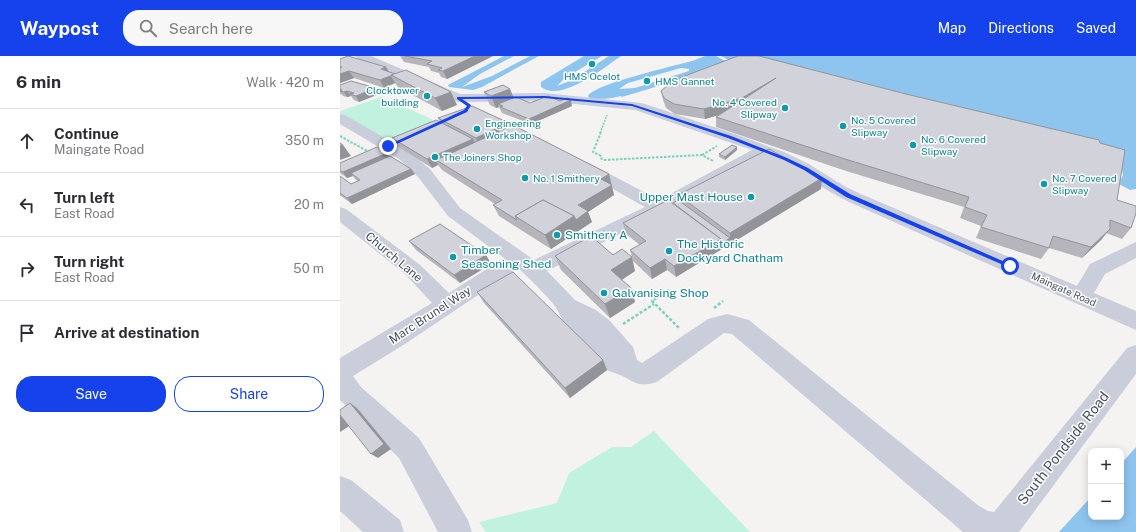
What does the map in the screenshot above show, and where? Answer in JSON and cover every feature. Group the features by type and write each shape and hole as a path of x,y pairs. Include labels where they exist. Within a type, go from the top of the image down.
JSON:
{"lane":[{"name":"Maingate Road","path":"357,57 464,105 544,97 637,106 656,112 764,150 798,164 836,189 855,198 1082,296 1136,321"},
{"path":"464,105 483,113"},
{"path":"340,118 395,143 405,156 424,173 454,212 526,264 568,306 588,316 624,354 625,366"},
{"name":"Marc Brunel Way","path":"340,371 397,337 446,304 526,264 659,207 728,168 764,150"},
{"path":"386,163 405,156"},
{"path":"568,158 659,207"},
{"name":"Church Lane","path":"340,212 412,269 446,304"},
{"path":"1082,296 1097,269 1136,249"},
{"path":"568,306 573,322 594,348 611,362 625,366 637,374 648,374 716,326 727,323 737,325 744,329 968,517 988,530"},
{"name":"South Pondside Road","path":"988,530 1003,526 1136,355"},
{"path":"340,378 352,395 409,448 456,532"},
{"path":"340,491 388,532"}],"path":[{"path":"603,160 600,156 593,152 607,113 619,104"},
{"path":"340,136 367,152"},
{"path":"600,163 603,160 702,155 728,168"},
{"path":"669,290 652,301 683,330"},
{"path":"712,310 723,302"},
{"path":"610,338 622,324 654,304"}],"green space":[{"path":"381,97 432,119 432,123 388,142 340,115 340,111"},
{"path":"654,431 750,532 486,532 479,522 557,503 569,473 612,447 631,447"}],"water":[{"path":"504,56 514,56 480,74 462,87 492,76 530,56 539,56 482,87 473,90 449,87 448,85"},
{"path":"584,56 602,56 565,78 557,86 572,80 609,56 621,56 594,75 571,87 550,91 541,87 541,82"},
{"path":"705,56 716,56 729,63 722,67 622,97 590,99 588,96 594,91 620,80","holes":["681,68 689,69 689,71 635,88 619,89 628,83"]},
{"path":"721,56 1136,56 1136,189 1130,190 1119,184 1123,175 1121,164 733,62"},
{"path":"1136,447 1136,532 1059,532 1088,500 1088,520 1124,520 1124,461"}],"building":[{"path":"348,56 386,67 381,69 395,74 380,80 349,71 340,74 340,68 342,67 340,67 340,59"},
{"path":"405,56 475,56 443,71 438,70 442,68 427,64 432,61"},
{"path":"738,56 759,56 906,94 1099,140 1100,143 1125,150 1117,200 1136,206 1136,213 1131,228 1110,220 1110,229 1091,247 1053,236 1049,248 981,227 987,215 965,207 969,197 716,117 776,78 742,98 704,109 674,104 664,98 661,91 674,80"},
{"path":"406,70 451,92 435,98 391,75"},
{"path":"351,81 376,88 356,96 350,94 354,93 340,91 342,90 340,89 340,85"},
{"path":"503,85 510,89 491,96 484,92"},
{"path":"548,96 560,101 567,98 571,100 529,119 500,107 503,106 498,104 516,97 530,103"},
{"path":"472,106 509,123 476,138 438,118"},
{"name":"The Joiners Shop","path":"436,120 473,139 427,159 392,138"},
{"name":"No. 1 Smithery","path":"513,125 609,174 601,179 612,185 578,205 588,211 576,220 574,216 543,200 515,216 517,220 493,205 502,200 436,160"},
{"path":"732,145 737,147 725,157 719,154"},
{"path":"377,147 387,153 343,172 340,171 340,163"},
{"name":"Upper Mast House","path":"769,149 822,178 730,233 678,195"},
{"path":"390,156 411,169 347,198 340,193 340,176 351,184 360,180 351,173"},
{"path":"543,200 574,216 545,235 515,216"},
{"path":"668,200 721,239 674,266 665,259 650,268 630,250 646,241 623,223"},
{"path":"678,200 730,238 721,244 721,239 673,203"},
{"name":"Timber Seasoning Shed","path":"440,224 486,255 454,275 409,241"},
{"path":"591,236 613,255 622,249 632,257 611,270 631,288 605,304 555,256"},
{"path":"513,272 603,360 565,388 477,292"},
{"path":"350,403 384,444 371,454 340,415 340,410"}],"place":[{"name":"HMS Ocelot","path":"592,64"},
{"name":"HMS Gannet","path":"647,81"},
{"name":"Clocktower building","path":"427,96"},
{"name":"No. 4 Covered Slipway","path":"785,108"},
{"name":"No. 5 Covered Slipway","path":"843,126"},
{"name":"Engineering Workshop","path":"477,129"},
{"name":"No. 6 Covered Slipway","path":"913,145"},
{"name":"The Joiners Shop","path":"435,157"},
{"name":"No. 1 Smithery","path":"525,178"},
{"name":"No. 7 Covered Slipway","path":"1044,184"},
{"name":"Upper Mast House","path":"751,197"},
{"name":"Smithery A","path":"557,235"},
{"name":"The Historic Dockyard Chatham","path":"669,251"},
{"name":"Timber Seasoning Shed","path":"453,257"},
{"name":"Galvanising Shop","path":"604,293"}],"route":[{"path":"388,146 466,111 469,105 458,98 518,96 544,97 632,105 656,112 710,132 730,137 798,164 836,189 848,195 1010,266"}]}
